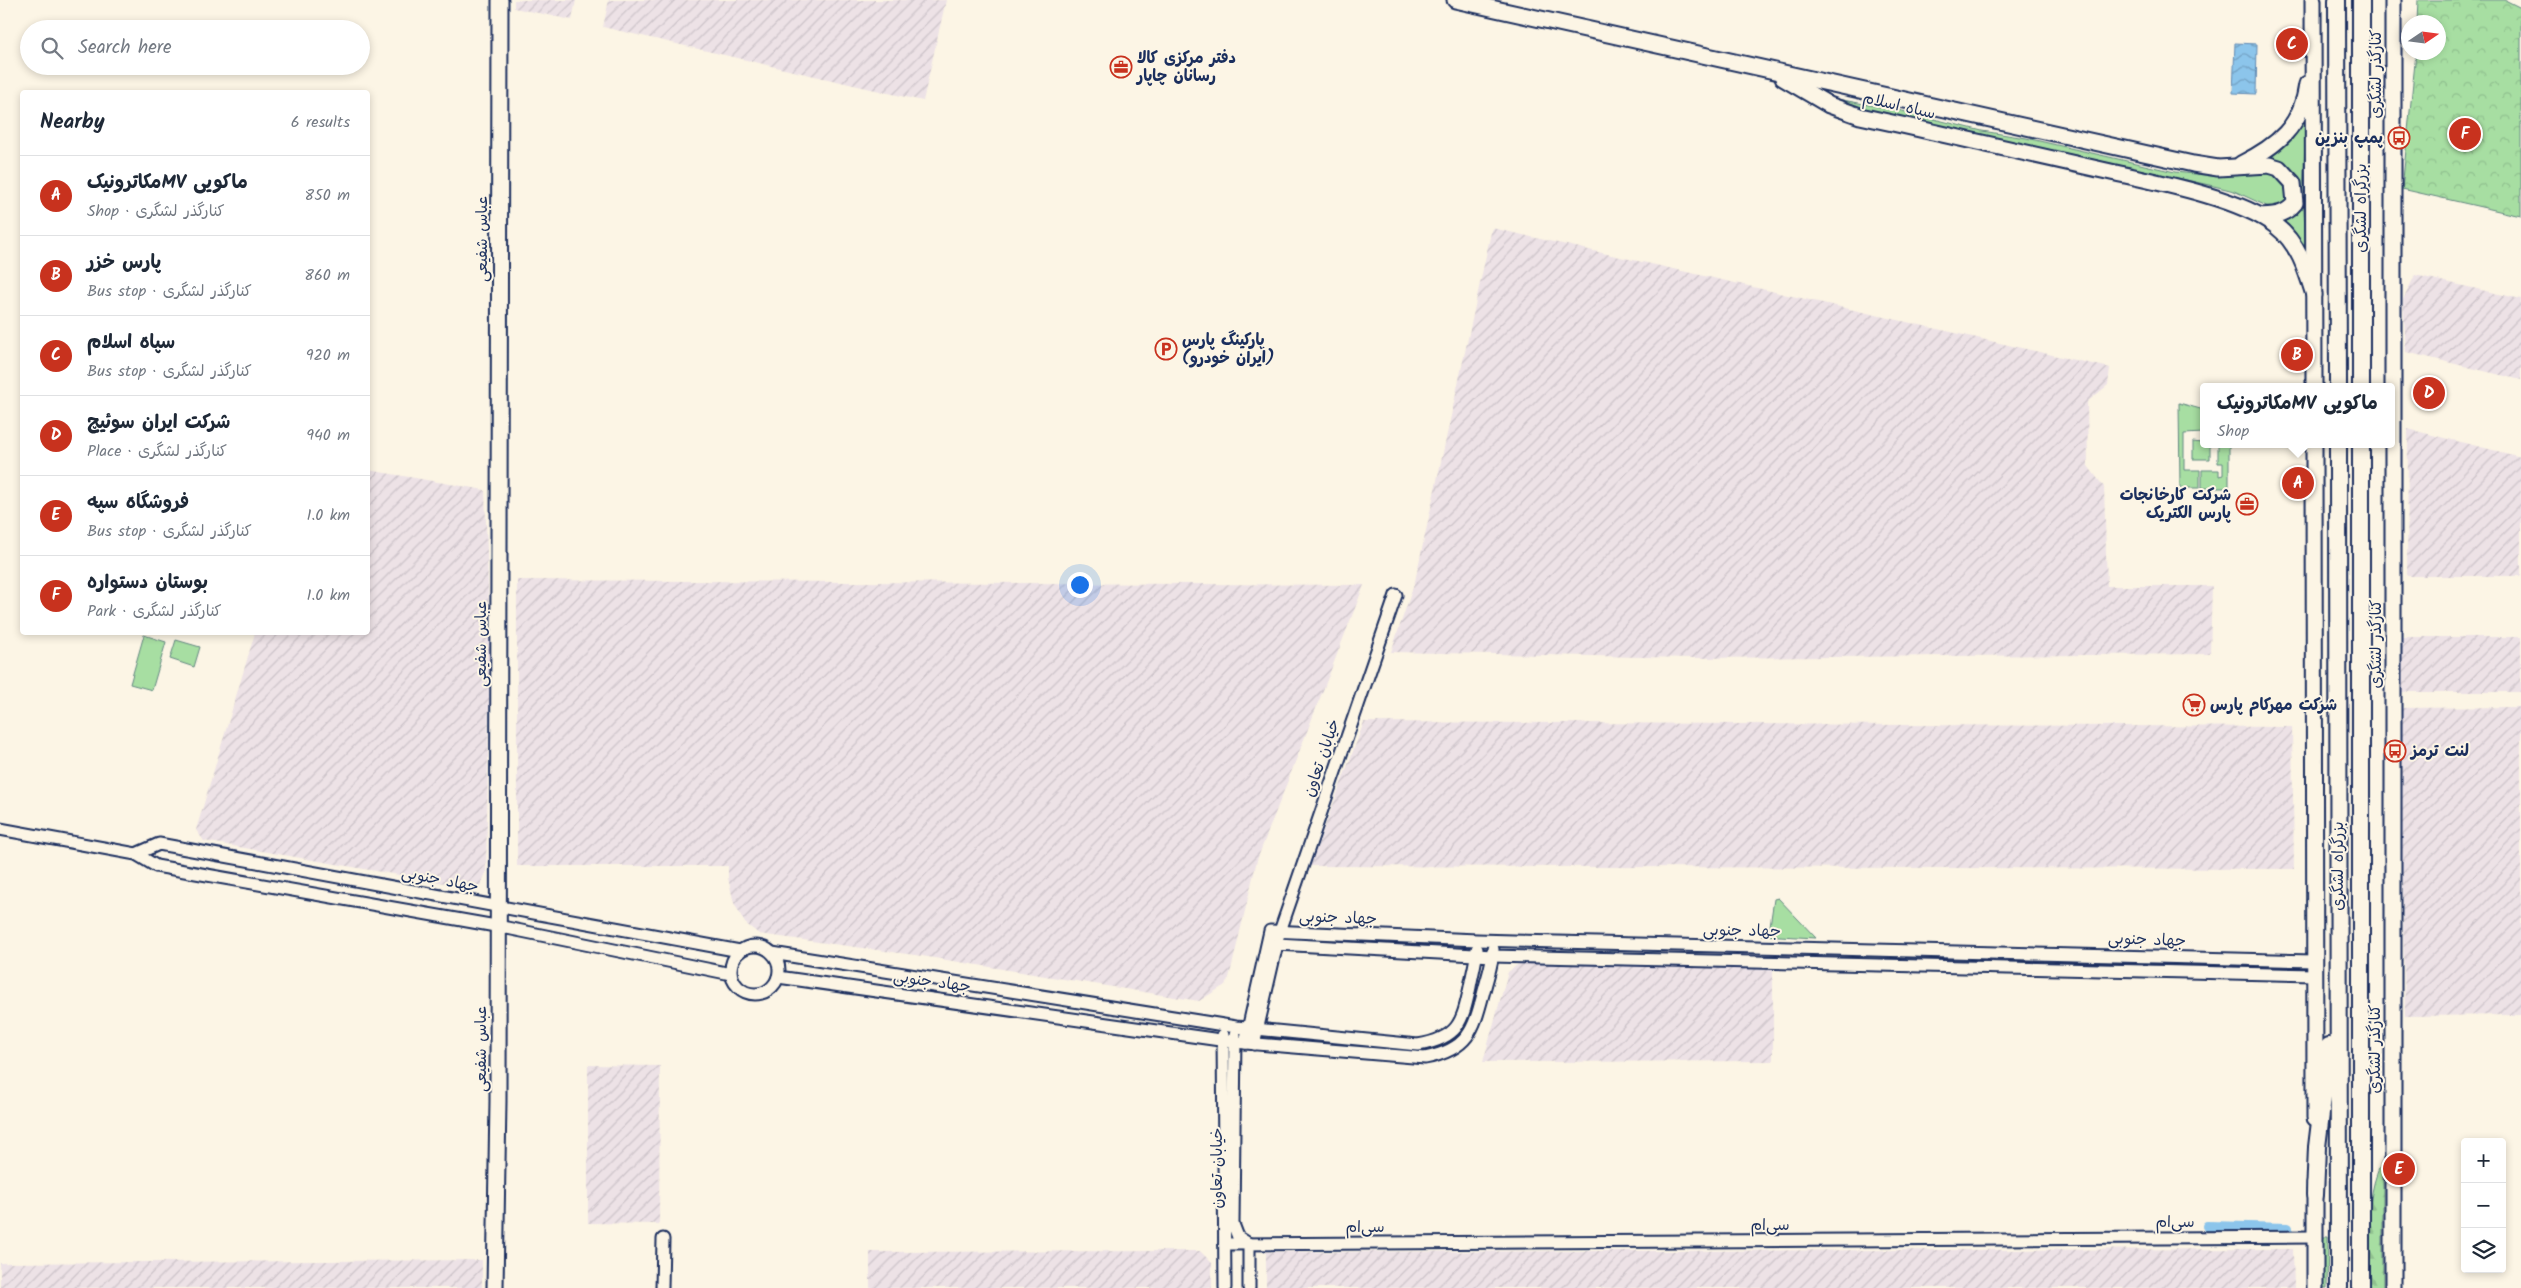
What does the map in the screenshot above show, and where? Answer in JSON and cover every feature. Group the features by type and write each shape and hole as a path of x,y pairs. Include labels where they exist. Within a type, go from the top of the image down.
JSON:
{"highway":[{"name":"بزرگراه لشگری","path":"2337,0 2338,383"},
{"name":"بزرگراه لشگری","path":"2361,0 2361,383"},
{"name":"بزرگراه لشگری","path":"2338,448 2340,600 2339,1288"},
{"name":"بزرگراه لشگری","path":"2361,448 2361,1288"},
{"path":"2315,1195 2317,1147 2338,974"}],"main road":[{"name":"عباس شفیعی","path":"500,0 503,1288"},
{"name":"عباس شفیعی","path":"502,908 505,0"},
{"name":"سپاه اسلام","path":"1455,0 2194,164 2218,168 2269,166 2279,168 2293,182 2295,203 2288,212 2278,215 2261,216 2231,203 2147,180 1860,116 1829,104 1769,70"},
{"path":"2313,0 2314,383"},
{"name":"کنارگذر لشگری","path":"2393,383 2394,0"},
{"path":"2393,81 2399,0"},
{"path":"2234,167 2274,146 2286,135 2302,109 2306,91 2313,18"},
{"path":"2261,216 2290,240 2307,272 2314,294"},
{"path":"2314,448 2315,1288"},
{"name":"کنارگذر لشگری","path":"2393,448 2393,1288"},
{"name":"عباس شفیعی","path":"495,1288 502,927"}],"street":[{"name":"خیابان تعاون","path":"1278,938 1396,595"},
{"path":"0,830 136,854 156,866 502,927 731,974"},
{"name":"جهاد جنوبی","path":"136,854 159,844 740,951"},
{"name":"جهاد جنوبی","path":"1246,1028 1270,931 1278,938 1493,956 2314,968"},
{"name":"جهاد جنوبی","path":"1278,938 1477,940 2314,968"},
{"path":"1477,940 1477,955"},
{"path":"1493,956 1494,941"},
{"path":"752,946 762,947 772,953 777,960 778,977 766,991 754,994 736,986 731,974 731,964 740,951 752,946"},
{"name":"جهاد جنوبی","path":"772,953 1224,1025 1418,1045 1439,1041 1452,1032 1464,1016 1477,955"},
{"name":"جهاد جنوبی","path":"778,977 1239,1042 1425,1058 1446,1054 1462,1042 1475,1024 1493,956"},
{"path":"1224,1025 1239,1042 1246,1028"},
{"name":"خیابان تعاون","path":"1239,1042 1234,1224 1238,1237 1249,1244"},
{"name":"خیابان تعاون","path":"1225,1288 1225,1244 1239,1042"},
{"name":"سی‌ام","path":"1225,1244 2315,1237"},
{"path":"662,1288 663,1239"},
{"path":"1249,1244 1249,1288"}],"shaded area":[{"path":"514,0 576,0 572,20 514,8"},
{"path":"609,0 946,0 923,101 603,27"},
{"path":"1492,228 2110,368 2108,385 2087,402 2088,466 2104,487 2107,586 2212,586 2210,654 1693,658 1391,652 1415,581"},
{"path":"2415,275 2521,299 2521,380 2406,352 2403,300"},
{"path":"2408,429 2521,457 2521,576 2407,576"},
{"path":"370,470 485,490 490,647 486,872 479,889 204,841 196,830 254,635 370,635"},
{"path":"517,580 1364,585 1257,860 1229,978 1225,985 1199,1001 922,956 759,934 745,923 734,903 728,878 728,866 517,866"},
{"path":"2400,637 2521,637 2521,692 2400,692"},
{"path":"2521,707 2521,1015 2405,1016 2399,708"},
{"path":"1364,722 2292,727 2294,869 1310,866"},
{"path":"1524,960 1672,964 1773,970 1773,1061 1483,1062 1508,972"},
{"path":"588,1065 660,1066 659,1224 588,1223"},
{"path":"2293,1249 2294,1288 1266,1288 1266,1252"},
{"path":"1200,1251 1212,1263 1212,1288 870,1288 870,1252"},
{"path":"482,1260 482,1288 0,1288 0,1263"}],"green space":[{"path":"2418,0 2505,0 2521,8 2521,216 2402,189 2415,60 2446,60 2446,15 2417,15"},
{"path":"1837,99 1902,111 1982,131 2026,138 2175,172 2214,176 2272,170 2286,179 2290,201 2273,209 2234,191 1836,102"},
{"path":"2306,111 2303,194 2306,249 2292,228 2282,219 2287,217 2290,169 2282,162 2263,157"},
{"path":"2179,403 2200,409 2200,433 2184,434 2184,470 2200,470 2200,488 2180,488"},
{"path":"2193,442 2200,443 2200,448 2210,448 2210,459 2193,459"},
{"path":"2218,448 2229,448 2229,488 2202,488 2202,470 2219,470 2219,476 2223,475 2223,463 2218,463"},
{"path":"144,635 166,642 152,690 130,684"},
{"path":"176,640 200,647 194,667 170,659"},
{"path":"1778,898 1816,938 1761,935 1770,926 1774,899"},
{"path":"2383,1160 2383,1288 2370,1288 2370,1206 2377,1174"},
{"path":"2318,1237 2328,1237 2327,1288 2318,1288"}],"water":[{"path":"2235,43 2257,44 2256,94 2233,93"}],"waterway":[{"path":"2207,1226 2288,1228"}],"place":[{"name":"سپاه اسلام","path":"2292,44"},
{"name":"دفتر مرکزی کالا رسانان چاپار","path":"1121,67"},
{"name":"بوستان دستواره","path":"2465,134"},
{"name":"پمپ بنزین","path":"2399,138"},
{"name":"پارکینگ پارس (ایران خودرو)","path":"1166,349"},
{"name":"پارس خزر","path":"2297,355"},
{"name":"شرکت ایران سوئیچ","path":"2429,393"},
{"name":"مکاترونیکMV ماکویی","path":"2298,483"},
{"name":"شرکت کارخانجات پارس الکتریک","path":"2247,504"},
{"name":"شرکت مهرکام پارس","path":"2194,705"},
{"name":"لنت ترمز","path":"2395,751"},
{"name":"فروشگاه سپه","path":"2399,1169"}]}
